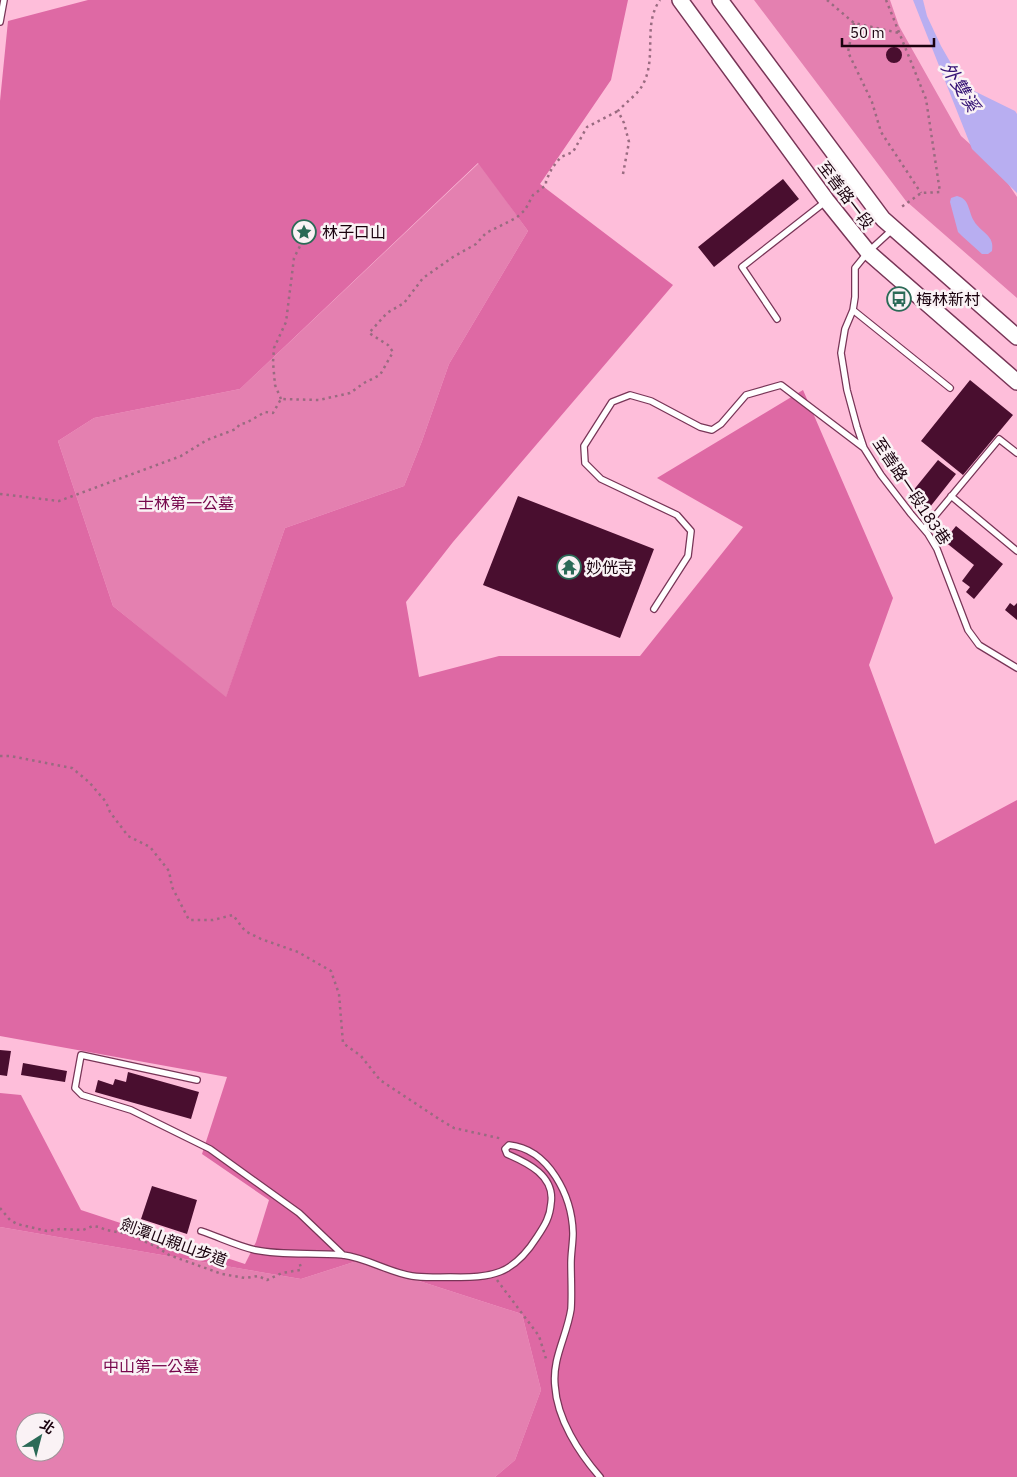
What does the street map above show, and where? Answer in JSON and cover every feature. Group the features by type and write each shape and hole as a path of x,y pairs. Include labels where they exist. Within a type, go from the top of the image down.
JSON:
{"main road":[{"name":"至善路一段","path":"680,0 827,201 868,252 1017,382"},
{"name":"至善路一段","path":"725,3 883,219 1017,337"}],"lane":[{"path":"0,22 4,0"},
{"path":"777,320 742,267 827,201"},
{"name":"至善路一段183巷","path":"893,229 868,252 855,268 853,310 845,329 841,353 847,390 857,427 864,448 881,475 910,514 924,528 937,549 968,630 979,645 1017,668"},
{"path":"853,310 950,388"},
{"path":"654,609 688,556 691,531 677,515 601,480 585,463 584,446 612,402 630,396 651,401 700,427 712,430 721,424 746,395 781,385 864,448"},
{"path":"924,528 999,439 1017,453"},
{"path":"951,496 1017,551"},
{"path":"197,1080 81,1055 75,1088 82,1094 131,1110 210,1149 299,1212 343,1255"},
{"path":"201,1231 255,1250 297,1255 343,1255 366,1260 385,1269 413,1276 474,1277 493,1275 512,1266 530,1248 550,1216 552,1195 549,1183 538,1171 507,1154 505,1149 509,1145 530,1150 547,1165 559,1181 567,1198 573,1232 571,1247 571,1309 554,1370 555,1389 560,1411 576,1444 600,1477"}],"path":[{"path":"281,399 319,400 350,393 380,375 393,352 388,345 369,333 387,313 404,303 423,278 476,244 486,233 516,218 525,210 533,196 546,185 552,168 561,157 573,152 587,127 618,111 642,86 651,58 650,30 654,8 660,0"},
{"path":"826,0 854,23 899,32"},
{"path":"886,0 926,99 940,192 921,193 900,208"},
{"path":"854,23 848,52 872,102 881,132 921,193"},
{"path":"618,111 630,142 623,174"},
{"path":"281,399 275,385 274,348 286,322 290,303 290,283 294,258 303,240 305,230"},
{"path":"0,494 59,501 181,456 207,440 236,429 240,424 246,423 265,412 273,413 281,399"},
{"path":"0,756 10,756 72,768 89,782 106,802 110,812 128,836 150,847 157,855 169,871 172,887 189,920 213,920 232,915 245,931 261,940 298,952 331,971 339,994 344,1042 361,1056 380,1080 454,1128 505,1139 509,1145"},
{"name":"劍潭山親山步道","path":"0,1208 10,1220 17,1224 48,1231 60,1229 83,1230 93,1226 128,1234 189,1263 205,1266 222,1274 245,1278 258,1276 267,1280 282,1273 300,1270 297,1255"},
{"path":"493,1275 539,1336 549,1368 554,1370"}],"green space":[{"path":"754,0 890,0 899,26 961,136 999,170 1017,197 1017,298 906,201"},
{"name":"士林第一公墓","path":"479,163 528,231 449,364 404,486 285,528 226,698 113,606 58,441 94,418 240,389"},
{"name":"中山第一公墓","path":"0,1227 301,1279 357,1261 522,1314 541,1390 515,1460 495,1477 0,1477"}],"shaded area":[{"path":"88,0 628,0 611,80 540,184 673,285 453,542 406,602 419,677 499,656 640,656 743,527 657,478 803,390 893,598 869,665 935,844 1017,800 1017,1477 495,1477 515,1460 541,1390 522,1314 357,1261 301,1279 0,1227 0,1093 21,1095 81,1210 245,1264 256,1242 269,1200 202,1154 227,1077 0,1036 0,101 8,21","holes":["478,163 528,231 449,364 404,486 285,528 226,697 113,606 58,441 94,418 240,389"]}],"water":[{"name":"外雙溪","path":"913,0 923,0 927,16 941,46 964,86 1015,111 1017,114 1017,193 972,149"},
{"path":"957,196 967,203 974,221 991,241 992,251 988,254 982,254 958,232 950,202 951,198"}],"building":[{"path":"891,47 897,47 902,52 900,61 891,63 886,58 886,52"},
{"path":"783,179 799,199 714,267 698,247"},
{"path":"970,380 1013,415 963,475 921,441"},
{"path":"938,460 956,474 930,507 912,492"},
{"name":"妙侊寺","path":"518,496 654,549 620,638 483,585"},
{"path":"956,526 1003,564 974,599 966,592 970,587 962,581 974,565 944,541"},
{"path":"1010,603 1014,606 1017,603 1017,620 1005,610"},
{"path":"0,1050 11,1051 7,1076 0,1075"},
{"path":"23,1063 67,1071 65,1082 21,1075"},
{"path":"128,1072 199,1092 191,1119 95,1092 98,1080 113,1085 115,1079 126,1082"},
{"path":"152,1186 197,1200 187,1234 141,1219"}],"place":[{"name":"林子口山","path":"304,232"},
{"name":"梅林新村","path":"899,299"},
{"name":"妙侊寺","path":"569,567"}]}
